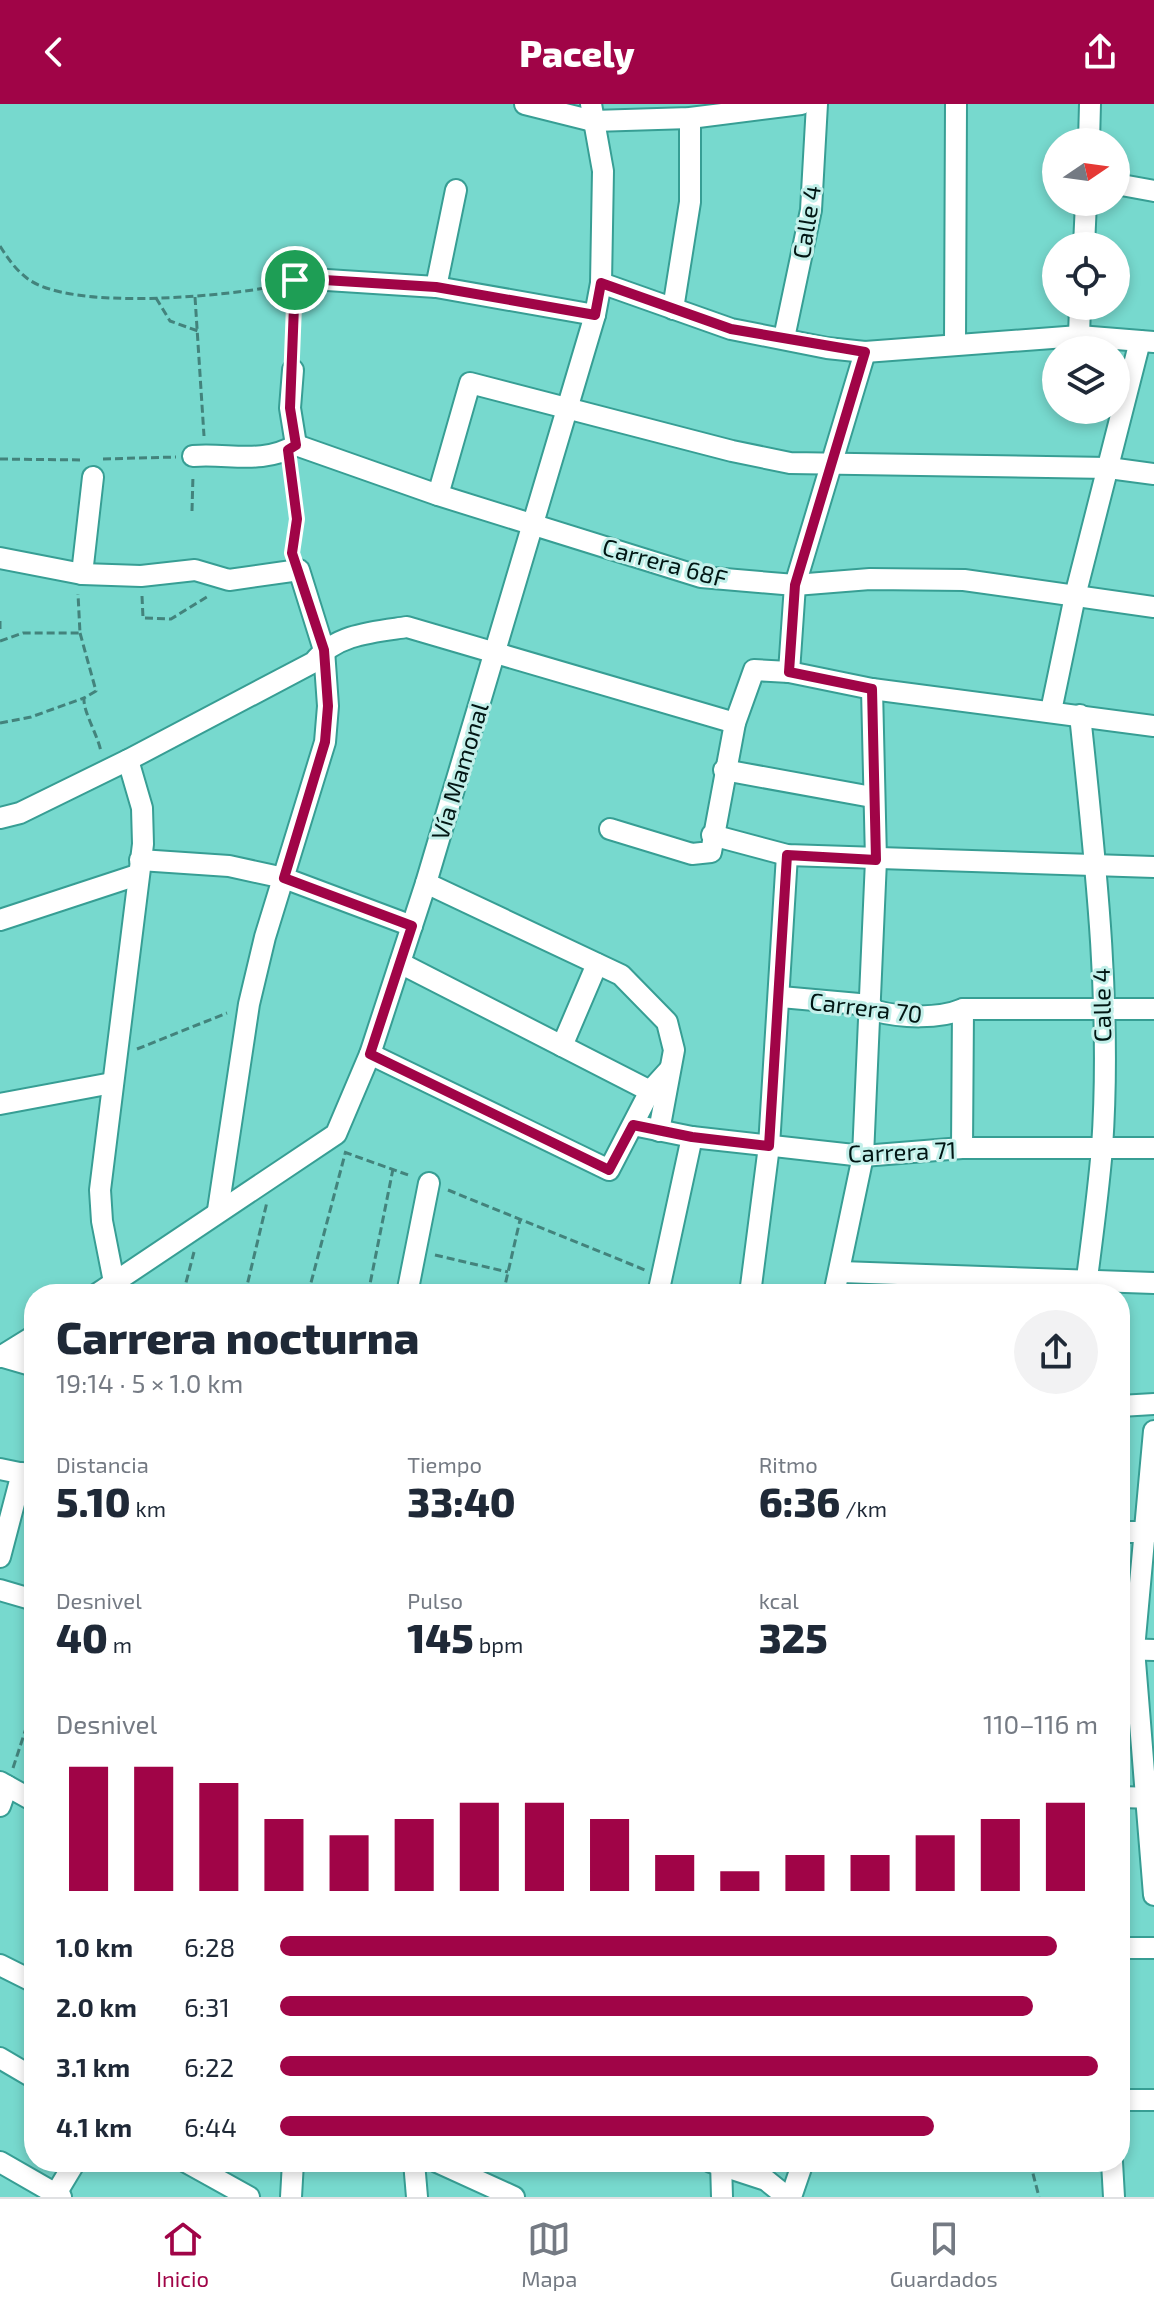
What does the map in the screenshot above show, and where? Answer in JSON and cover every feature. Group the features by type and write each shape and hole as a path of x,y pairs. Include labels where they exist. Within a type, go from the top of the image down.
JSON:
{"street":[{"path":"525,104 592,113 690,118 801,104"},
{"name":"Calle 4","path":"784,338 811,210 817,104"},
{"path":"955,343 956,104"},
{"path":"1089,128 1090,104"},
{"name":"Vía Mamonal","path":"336,1134 370,1054 426,883 595,315 601,283 603,171 592,113"},
{"path":"673,309 690,202 690,118"},
{"path":"1130,187 1154,191"},
{"path":"436,287 456,190"},
{"path":"327,280 436,287 595,315"},
{"path":"601,283 731,329 865,352 1042,338"},
{"path":"1079,336 1080,320"},
{"path":"1051,711 1075,596 1147,342"},
{"path":"789,672 795,585 865,352"},
{"path":"199,456 263,458 292,448 290,408 293,370"},
{"path":"438,495 470,383 732,451 790,463 1109,468 1154,474"},
{"name":"Carrera 68F","path":"292,448 701,577 795,585 870,579 964,580 1154,607"},
{"path":"80,574 93,477"},
{"path":"0,558 80,574 141,576 195,570 229,580 299,570 324,650 328,706 325,742 265,937 249,1004 210,1216"},
{"path":"0,818 20,813 128,760 314,662 324,650 369,632 407,627 735,723"},
{"path":"610,829 692,854 711,852 735,723 754,670 789,672 872,689 1154,726"},
{"path":"837,1284 863,1156 876,860 872,797 872,689"},
{"name":"Calle 4","path":"1080,715 1096,865 1102,1009 1102,1147 1086,1284"},
{"path":"105,1284 100,1190 143,816 128,760"},
{"path":"724,770 872,797"},
{"path":"712,835 787,855 1154,867"},
{"path":"781,997 787,855"},
{"path":"0,920 138,867 229,866 284,878 412,926"},
{"path":"426,883 621,975 667,1022 674,1050 659,1131"},
{"path":"400,963 650,1091"},
{"path":"562,1046 597,964"},
{"name":"Carrera 70","path":"751,1284 769,1146 769,1109 781,997 870,1005 876,1011 901,1014 949,1015 963,1009 1154,1009"},
{"path":"962,1148 963,1009"},
{"path":"370,1054 609,1170 650,1091 671,1067"},
{"path":"0,1104 112,1083"},
{"name":"Carrera 71","path":"633,1125 692,1137 863,1156 962,1148 1154,1148"},
{"path":"111,1284 264,1179 336,1134"},
{"path":"660,1284 692,1137"},
{"path":"409,1284 429,1183"},
{"path":"841,1272 1025,1284"},
{"path":"1130,1285 1154,1283"},
{"path":"2,1357 24,1343"},
{"path":"2,1357 24,1363"},
{"path":"1130,1405 1154,1404"},
{"path":"1154,1431 1150,1532 1136,1649 1151,1798 1154,1895"},
{"path":"0,1469 24,1473"},
{"path":"0,1557 24,1486"},
{"path":"0,1590 24,1597"},
{"path":"0,1806 4,1784 24,1795"},
{"path":"1130,1797 1151,1798"},
{"path":"1130,1948 1154,1948"},
{"path":"0,1965 24,1977"},
{"path":"0,2058 24,2072"},
{"path":"1130,2100 1154,2100"},
{"path":"0,2162 57,2196 70,2172"},
{"path":"204,2172 249,2197"},
{"path":"291,2197 292,2172"},
{"path":"415,2172 417,2197"},
{"path":"459,2172 514,2197"},
{"path":"718,2172 722,2197"},
{"path":"743,2172 766,2180 789,2197 799,2172"},
{"path":"1113,2172 1114,2197"}],"path":[{"path":"0,246 10,262"},
{"path":"0,252 29,280 52,289 90,296 195,297 295,280 327,280"},
{"path":"293,370 295,280"},
{"path":"192,511 199,456 195,297"},
{"path":"156,298 170,321 198,331"},
{"path":"292,448 297,519 292,553 299,570"},
{"path":"0,723 31,717 96,691 80,633 80,574"},
{"path":"143,618 171,619 229,580"},
{"path":"0,621 0,630"},
{"path":"0,641 23,633 80,633"},
{"path":"84,698 84,707 96,727 106,771"},
{"path":"115,1058 249,1004"},
{"path":"311,1284 345,1154 336,1134"},
{"path":"345,1154 393,1169 520,1220 658,1284"},
{"path":"370,1284 393,1169"},
{"path":"248,1284 268,1210 264,1179"},
{"path":"186,1284 210,1216"},
{"path":"505,1284 520,1220"},
{"path":"415,1251 508,1272"},
{"path":"4,1784 24,1731"},
{"path":"1033,2172 1039,2197"}],"route":[{"path":"295,280 436,287 595,315 601,283 731,329 827,348 865,352 795,585 789,672 872,689 872,797 876,860 787,855 781,997 769,1109 769,1146 692,1137 633,1125 609,1170 370,1054 412,926 284,878 325,742 328,706 324,650 292,553 297,519 288,450 296,445 290,408 295,280"}]}
